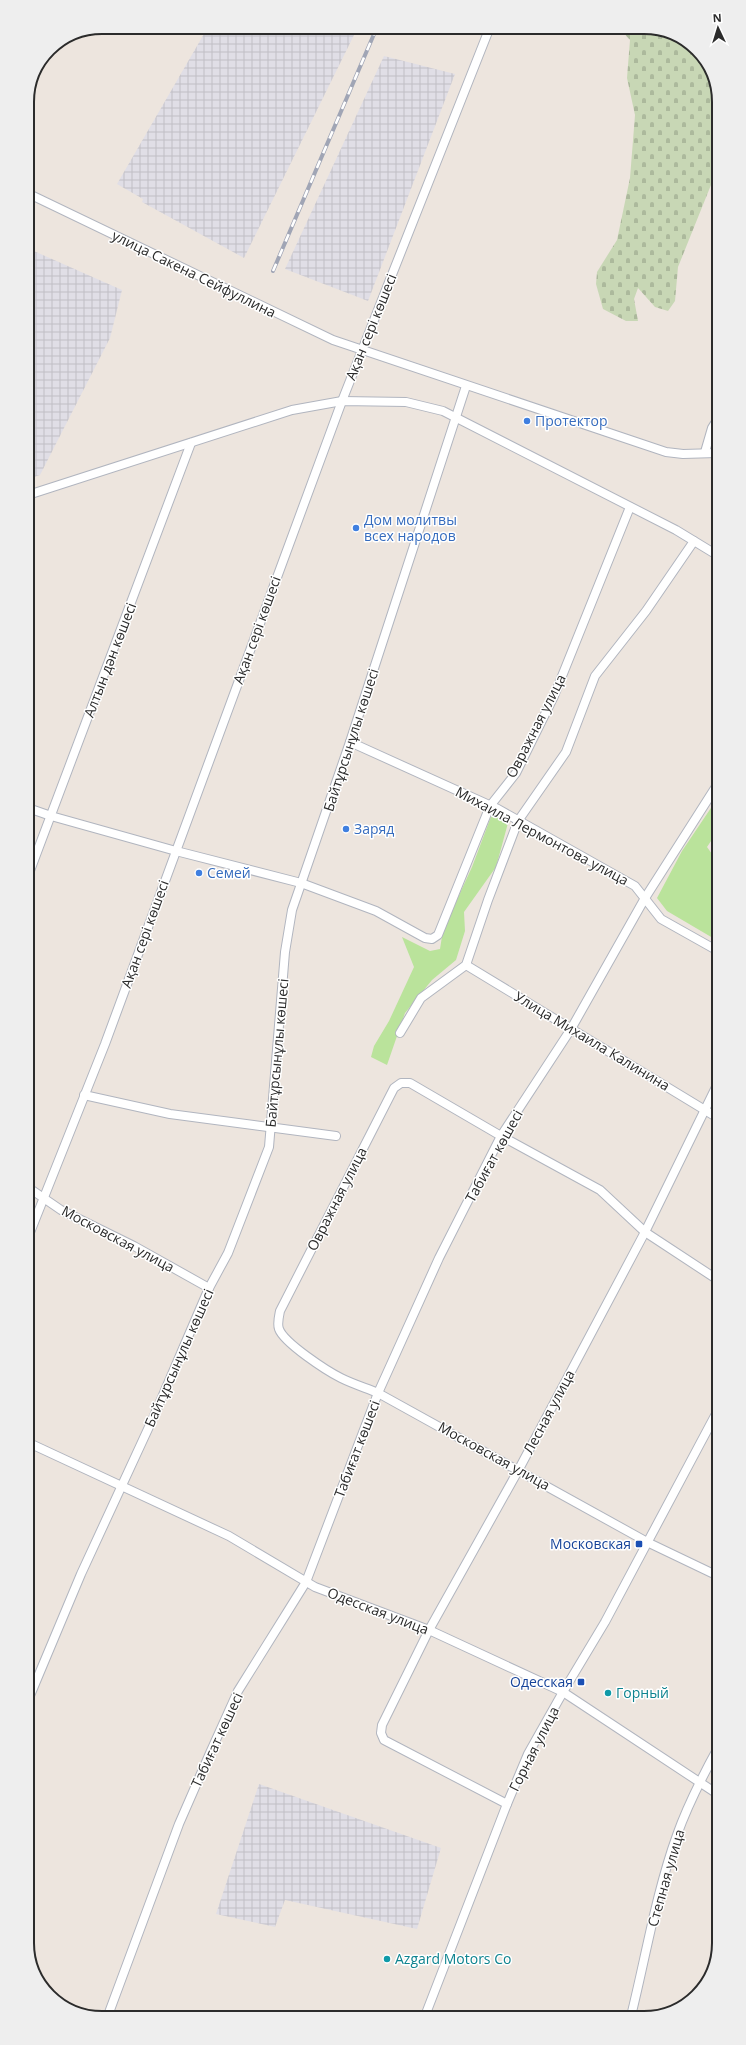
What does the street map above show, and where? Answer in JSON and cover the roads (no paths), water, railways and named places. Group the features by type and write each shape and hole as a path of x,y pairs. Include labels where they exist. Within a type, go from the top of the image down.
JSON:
{"street":[{"name":"Ақан сері көшесі","path":"34,1222 176,852 342,401 487,34"},
{"name":"улица Сакена Сейфуллина","path":"34,196 333,340 362,351 666,452 683,454 712,453"},
{"name":"Байтұрсынұлы көшесі","path":"34,1686 81,1574 209,1288 228,1253 269,1147 285,952 292,910 300,883 313,853 350,742 466,386"},
{"path":"34,493 72,479 191,444 292,410 342,401 406,402 442,411 630,507 712,552"},
{"path":"706,452 712,428"},
{"name":"Алтын дән көшесі","path":"34,860 191,444"},
{"name":"Овражная улица","path":"300,883 376,911 425,938 432,939 438,935 490,806 516,773 554,696 630,507"},
{"path":"400,1033 421,998 466,965 488,900 518,821 566,752 595,676 646,611 694,541"},
{"name":"Михаила Лермонтова улица","path":"350,742 490,806 636,886 661,919 712,948"},
{"name":"Табиғат көшесі","path":"110,2011 179,1824 210,1752 238,1691 306,1582 378,1394 439,1258 501,1136 571,1029 645,898 712,792"},
{"path":"34,810 176,852 300,883"},
{"name":"Улица Михаила Калинина","path":"466,965 712,1114"},
{"name":"Овражная улица","path":"278,1327 280,1311 394,1088 401,1083 410,1083 501,1136"},
{"name":"Лесная улица","path":"506,1804 384,1740 381,1733 382,1725 429,1630 518,1469 645,1232 712,1094"},
{"path":"84,1095 170,1114 336,1136"},
{"path":"501,1136 600,1190 645,1232 712,1276"},
{"name":"Московская улица","path":"34,1191 62,1210 134,1246 209,1288"},
{"name":"Московская улица","path":"278,1327 281,1334 317,1363 342,1378 378,1394 518,1469 649,1543 712,1573"},
{"name":"Горная улица","path":"427,2011 506,1804 528,1754 649,1543 712,1422"},
{"name":"Одесская улица","path":"34,1445 229,1536 294,1572 306,1582 429,1630 563,1692 712,1790"},
{"name":"Степная улица","path":"632,2011 664,1876 677,1835 699,1782 712,1759"}],"railway":[{"path":"273,271 374,34"}],"place":[{"name":"Протектор","path":"527,421"},
{"name":"Дом молитвы всех народов","path":"356,528"},
{"name":"Заряд","path":"346,829"},
{"name":"Семей","path":"199,873"},
{"name":"Московская","path":"639,1544"},
{"name":"Одесская","path":"581,1682"},
{"name":"Горный","path":"608,1693"},
{"name":"Azgard Motors Co","path":"387,1959"}]}
